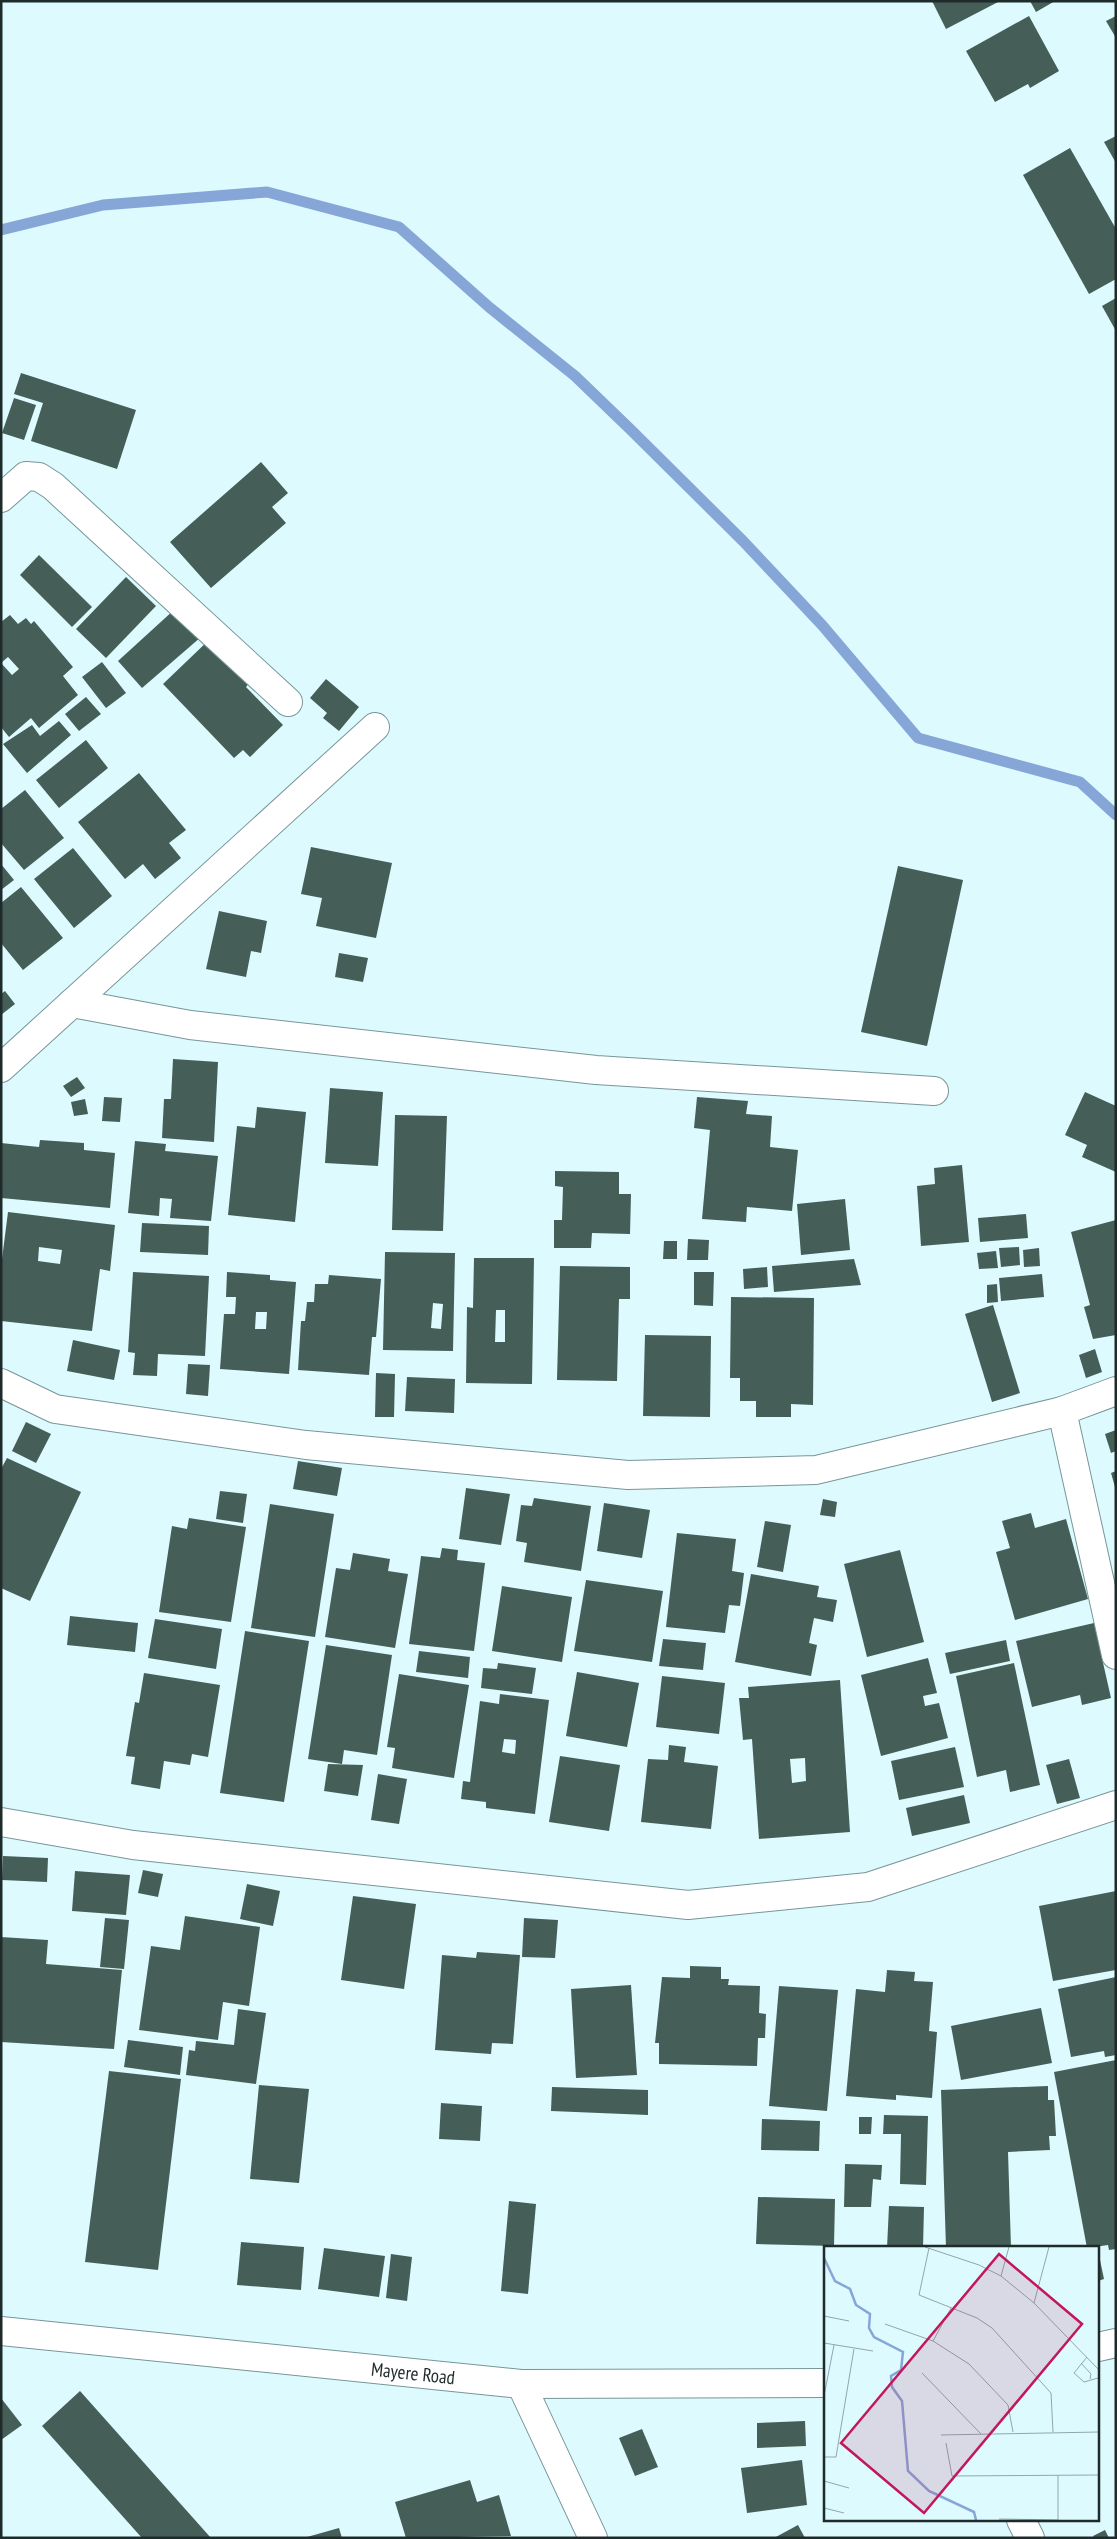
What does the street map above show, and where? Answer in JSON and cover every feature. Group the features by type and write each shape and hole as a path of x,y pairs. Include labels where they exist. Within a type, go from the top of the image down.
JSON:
{"street":[{"path":"1,498 26,476 39,477 53,486 288,702"},
{"path":"1,1068 375,727"},
{"path":"72,1003 190,1025 596,1070 934,1091"},
{"path":"1,1383 55,1410 306,1445 628,1474 816,1470 1062,1411 1116,1391"},
{"path":"1062,1411 1116,1655"},
{"path":"1,1822 132,1845 688,1905 868,1887 1116,1805"},
{"name":"Mayere Road","path":"1,2331 521,2384 824,2383"},
{"path":"1100,2347 1116,2343"},
{"path":"521,2384 593,2538"},
{"path":"1022,2522 1030,2538"}],"building":[{"path":"932,1 1000,1 946,29"},
{"path":"1030,1 1055,1 1036,12"},
{"path":"1029,16 1059,71 1030,88 1028,84 995,102 966,51"},
{"path":"1116,16 1116,38 1106,21"},
{"path":"1116,136 1116,163 1104,142"},
{"path":"1070,148 1116,229 1116,279 1089,294 1023,175"},
{"path":"1116,298 1116,331 1102,306"},
{"path":"21,373 136,410 117,469 31,441 43,403 14,394"},
{"path":"14,398 36,405 24,440 2,433"},
{"path":"261,462 288,493 272,507 286,523 211,588 170,542"},
{"path":"39,555 92,607 72,627 20,575"},
{"path":"126,577 156,606 106,658 76,629"},
{"path":"175,609 201,637 142,688 118,661"},
{"path":"10,615 18,624 26,618 31,624 34,621 73,667 63,676 78,695 39,728 31,718 9,737 1,727 1,663 1,622","holes":["8,657 19,669 12,675 1,663"]},
{"path":"211,638 251,681 246,687 283,725 250,757 243,750 234,758 163,684"},
{"path":"102,662 126,693 106,708 82,677"},
{"path":"326,679 359,707 339,731 323,718 327,713 310,698"},
{"path":"86,697 101,714 79,731 65,714"},
{"path":"59,721 71,735 27,773 3,744 32,725 40,736"},
{"path":"86,740 108,768 59,808 36,780"},
{"path":"139,773 186,830 169,843 181,858 155,879 143,864 125,879 78,822"},
{"path":"25,790 64,838 24,870 1,843 1,809"},
{"path":"311,847 392,863 376,938 316,926 322,898 301,894"},
{"path":"73,848 112,896 74,928 34,879"},
{"path":"1,864 14,880 1,890"},
{"path":"898,866 963,880 927,1046 861,1032"},
{"path":"21,887 63,938 23,970 1,943 1,903"},
{"path":"219,911 267,921 261,953 251,951 246,977 206,969"},
{"path":"339,953 368,958 363,982 335,977"},
{"path":"5,991 15,1004 1,1015 1,994"},
{"path":"173,1059 218,1062 214,1142 162,1138 164,1099 171,1099"},
{"path":"77,1077 85,1088 71,1097 63,1086"},
{"path":"330,1088 383,1092 378,1166 325,1163"},
{"path":"1085,1092 1116,1106 1116,1172 1082,1157 1087,1145 1065,1135"},
{"path":"104,1097 122,1098 120,1122 102,1121"},
{"path":"697,1097 748,1101 746,1114 772,1116 770,1147 798,1150 792,1211 747,1207 746,1222 702,1219 710,1130 694,1128"},
{"path":"85,1099 88,1114 74,1116 71,1102"},
{"path":"257,1107 306,1112 295,1222 228,1215 237,1126 255,1128"},
{"path":"395,1115 447,1116 443,1231 392,1230"},
{"path":"40,1140 84,1143 84,1150 115,1153 110,1208 1,1198 1,1143 39,1147"},
{"path":"135,1141 166,1144 165,1151 218,1156 211,1221 170,1218 172,1199 160,1198 159,1216 128,1213"},
{"path":"962,1165 969,1242 921,1246 917,1186 935,1184 934,1168"},
{"path":"555,1171 619,1172 619,1194 631,1194 630,1234 592,1233 591,1248 554,1248 554,1220 562,1220 563,1187 555,1186"},
{"path":"845,1199 850,1250 801,1255 797,1204"},
{"path":"8,1212 115,1225 110,1271 100,1269 92,1331 1,1321 1,1267","holes":["39,1247 62,1250 60,1264 38,1261"]},
{"path":"1026,1214 1028,1238 980,1242 978,1218"},
{"path":"1116,1220 1116,1335 1093,1339 1084,1307 1090,1305 1071,1232"},
{"path":"142,1223 209,1226 208,1255 140,1252"},
{"path":"688,1239 709,1240 708,1260 687,1260"},
{"path":"664,1241 677,1241 677,1259 663,1259"},
{"path":"1019,1247 1020,1265 1001,1267 999,1248"},
{"path":"1039,1248 1040,1266 1024,1267 1023,1250"},
{"path":"996,1251 998,1268 979,1269 977,1253"},
{"path":"385,1252 455,1253 453,1351 383,1350","holes":["433,1303 443,1304 441,1329 431,1328"]},
{"path":"474,1258 534,1258 532,1384 466,1383 467,1307 473,1308","holes":["496,1310 505,1310 505,1342 495,1342"]},
{"path":"854,1259 861,1285 774,1292 772,1266"},
{"path":"560,1266 630,1267 630,1299 619,1299 617,1381 557,1380"},
{"path":"767,1267 768,1287 744,1289 743,1269"},
{"path":"133,1272 209,1276 205,1356 158,1354 157,1376 133,1375 135,1353 128,1352"},
{"path":"227,1272 270,1275 270,1280 296,1282 289,1374 220,1369 224,1314 235,1314 236,1297 226,1297","holes":["256,1312 267,1312 266,1329 255,1329"]},
{"path":"694,1272 714,1272 713,1306 694,1305"},
{"path":"1042,1274 1044,1297 1001,1301 999,1278"},
{"path":"329,1275 381,1279 376,1337 372,1337 369,1375 298,1370 301,1321 305,1321 307,1302 314,1302 315,1284 328,1284"},
{"path":"997,1284 998,1302 987,1303 987,1285"},
{"path":"731,1297 814,1298 813,1405 791,1404 791,1417 756,1417 756,1401 740,1401 740,1378 730,1378"},
{"path":"993,1305 1020,1393 992,1402 965,1314"},
{"path":"645,1335 711,1336 710,1417 643,1416"},
{"path":"73,1340 120,1350 114,1380 67,1371"},
{"path":"1095,1349 1102,1372 1086,1378 1079,1355"},
{"path":"188,1364 210,1365 208,1396 186,1394"},
{"path":"376,1373 395,1374 394,1417 375,1417"},
{"path":"407,1377 455,1379 454,1413 405,1411"},
{"path":"26,1422 51,1434 36,1463 12,1451"},
{"path":"1116,1430 1116,1451 1111,1453 1105,1434"},
{"path":"7,1458 81,1492 30,1601 1,1588 1,1469"},
{"path":"298,1461 342,1468 337,1496 293,1489"},
{"path":"1116,1471 1116,1487 1115,1487 1111,1473"},
{"path":"466,1488 510,1494 501,1545 459,1539"},
{"path":"220,1491 247,1494 243,1523 216,1519"},
{"path":"534,1498 591,1506 581,1571 524,1562 527,1543 516,1541 521,1505 532,1506"},
{"path":"823,1499 837,1502 835,1517 820,1515"},
{"path":"604,1503 650,1510 642,1558 597,1551"},
{"path":"270,1504 334,1514 315,1637 251,1628"},
{"path":"1031,1513 1035,1528 1066,1519 1088,1599 1015,1620 996,1552 1010,1548 1002,1521"},
{"path":"189,1518 246,1527 231,1622 159,1612 172,1526 187,1529"},
{"path":"765,1521 791,1525 783,1572 757,1567"},
{"path":"677,1533 736,1539 732,1571 744,1573 740,1606 729,1605 725,1633 666,1627"},
{"path":"442,1548 458,1550 457,1560 485,1563 474,1651 409,1644 421,1556 440,1558"},
{"path":"900,1550 924,1642 867,1657 844,1564"},
{"path":"353,1553 390,1559 388,1571 408,1574 395,1648 325,1637 336,1568 350,1570"},
{"path":"751,1574 819,1586 817,1597 837,1600 833,1622 814,1618 809,1643 817,1645 811,1676 735,1662"},
{"path":"586,1580 663,1591 652,1662 574,1651"},
{"path":"502,1586 572,1597 562,1662 492,1651"},
{"path":"70,1616 138,1623 135,1652 67,1645"},
{"path":"155,1619 222,1629 216,1669 148,1658"},
{"path":"1094,1623 1111,1698 1082,1705 1080,1695 1032,1707 1016,1641"},
{"path":"245,1631 309,1641 284,1802 220,1793"},
{"path":"663,1639 706,1643 703,1670 659,1666"},
{"path":"1006,1640 1010,1661 950,1674 945,1653"},
{"path":"326,1645 392,1655 377,1755 344,1750 342,1764 308,1759"},
{"path":"419,1651 470,1657 468,1678 416,1672"},
{"path":"928,1658 937,1693 923,1696 925,1706 939,1703 948,1738 881,1756 861,1675"},
{"path":"498,1663 536,1668 532,1694 481,1688 483,1668 497,1669"},
{"path":"1014,1663 1040,1785 1010,1792 1006,1770 977,1777 956,1676"},
{"path":"577,1672 639,1683 627,1747 566,1736"},
{"path":"144,1673 220,1685 208,1757 192,1754 190,1765 164,1761 160,1789 131,1784 135,1757 126,1756 135,1702 139,1703"},
{"path":"399,1674 469,1685 454,1778 392,1768 395,1748 387,1747"},
{"path":"662,1676 725,1683 719,1734 656,1727"},
{"path":"840,1680 850,1832 759,1839 752,1739 743,1740 739,1698 749,1698 748,1687","holes":["805,1758 806,1781 792,1783 790,1759"]},
{"path":"500,1694 549,1700 535,1814 486,1808 486,1802 461,1799 463,1781 470,1782 480,1701 499,1704","holes":["504,1739 516,1740 515,1754 502,1752"]},
{"path":"669,1745 686,1747 684,1762 718,1766 711,1829 641,1822 648,1759 668,1760"},
{"path":"955,1747 964,1787 899,1800 891,1761"},
{"path":"560,1756 620,1765 609,1831 549,1822"},
{"path":"1069,1759 1080,1798 1057,1804 1046,1765"},
{"path":"328,1764 363,1765 358,1796 324,1791"},
{"path":"378,1774 407,1779 399,1824 371,1820"},
{"path":"964,1795 970,1823 912,1836 906,1808"},
{"path":"3,1856 48,1858 47,1882 2,1880"},
{"path":"143,1870 163,1874 158,1897 138,1893"},
{"path":"75,1871 130,1875 126,1915 72,1911"},
{"path":"247,1884 280,1891 273,1926 240,1919"},
{"path":"1116,1891 1116,1970 1053,1981 1039,1906"},
{"path":"353,1896 416,1904 404,1989 341,1980"},
{"path":"185,1916 260,1927 249,2006 223,2002 218,2040 139,2030 151,1946 180,1950"},
{"path":"105,1918 129,1920 124,1969 100,1967"},
{"path":"524,1918 558,1920 555,1958 522,1957"},
{"path":"1,1937 48,1940 46,1964 122,1970 114,2049 1,2042"},
{"path":"477,1952 520,1955 513,2044 492,2043 491,2054 435,2050 442,1955 476,1958"},
{"path":"690,1966 721,1967 721,1979 729,1979 728,1985 760,1986 759,2013 766,2014 765,2038 758,2038 757,2066 659,2064 659,2043 655,2043 662,1977 690,1978"},
{"path":"887,1970 915,1972 914,1981 933,1982 929,2031 937,2032 932,2098 896,2095 896,2100 846,2096 856,1989 885,1992"},
{"path":"1116,1977 1116,2055 1105,2057 1104,2051 1071,2057 1058,1989"},
{"path":"631,1985 637,2075 576,2078 571,1989"},
{"path":"779,1986 838,1990 827,2111 769,2106"},
{"path":"1041,2008 1052,2063 961,2080 951,2026"},
{"path":"238,2009 266,2013 256,2084 186,2075 189,2050 195,2051 196,2041 234,2045"},
{"path":"128,2040 183,2047 180,2075 124,2067"},
{"path":"1116,2060 1116,2249 1109,2250 1108,2245 1087,2246 1054,2072"},
{"path":"109,2071 181,2079 158,2270 85,2262"},
{"path":"259,2085 309,2089 299,2183 250,2179"},
{"path":"1048,2086 1048,2100 1054,2100 1056,2136 1049,2136 1050,2150 1008,2152 1011,2246 946,2246 941,2090"},
{"path":"552,2087 648,2090 648,2115 551,2111"},
{"path":"441,2103 482,2106 480,2141 439,2139"},
{"path":"884,2115 928,2116 926,2185 900,2184 901,2134 883,2134"},
{"path":"859,2117 872,2117 871,2134 859,2134"},
{"path":"762,2119 820,2121 819,2151 761,2150"},
{"path":"845,2164 882,2165 881,2180 873,2179 871,2207 844,2207"},
{"path":"758,2197 835,2199 834,2246 756,2244"},
{"path":"509,2201 536,2204 528,2294 501,2291"},
{"path":"889,2206 924,2207 923,2246 887,2246"},
{"path":"241,2242 304,2247 301,2290 237,2285"},
{"path":"324,2248 385,2256 379,2297 318,2289"},
{"path":"391,2254 412,2257 407,2301 386,2298"},
{"path":"1100,2260 1104,2279 1100,2280"},
{"path":"80,2391 211,2538 142,2538 42,2426"},
{"path":"1,2398 22,2425 1,2440"},
{"path":"805,2421 806,2446 757,2448 757,2423"},
{"path":"642,2429 658,2467 635,2476 619,2438"},
{"path":"802,2460 807,2505 747,2513 741,2468"},
{"path":"470,2480 477,2502 499,2495 511,2536 406,2538 395,2502"},
{"path":"798,2525 805,2538 774,2538"},
{"path":"339,2528 342,2538 307,2538 307,2537"},
{"path":"1105,2530 1109,2538 1094,2538 1093,2536"}],"waterway":[{"path":"1,230 103,205 267,192 399,227 489,307 575,376 630,429 743,541 822,625 918,738 1080,782 1116,815"}]}
